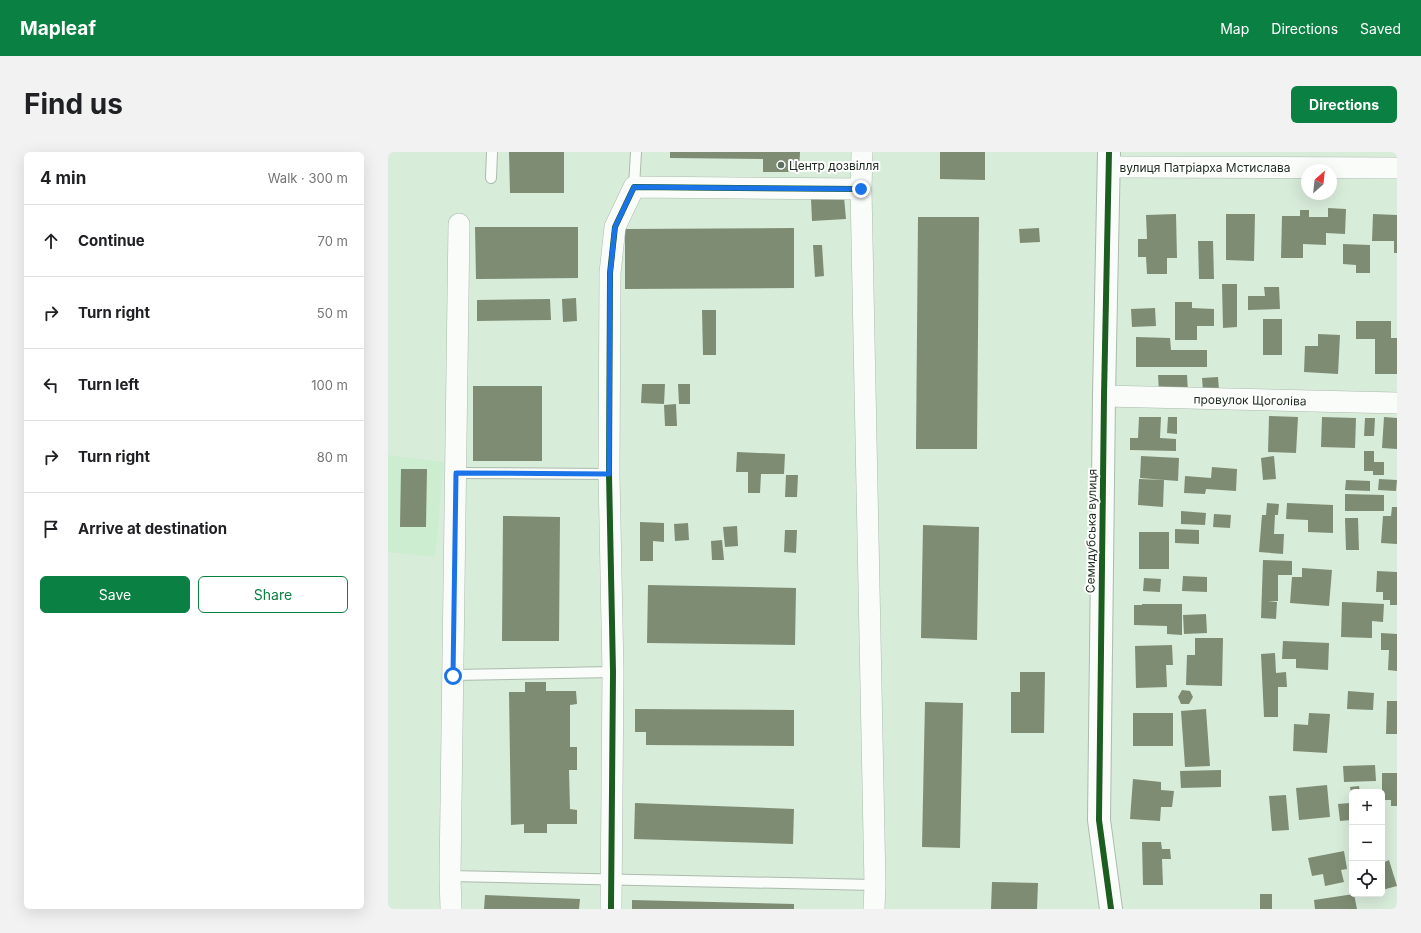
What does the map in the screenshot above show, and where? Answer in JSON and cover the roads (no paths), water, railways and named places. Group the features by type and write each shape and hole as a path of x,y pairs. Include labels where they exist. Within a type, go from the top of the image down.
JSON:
{"street":[{"path":"862,152 861,189 875,885 874,909"},
{"name":"вулиця Патріарха Мстислава","path":"1109,160 1397,168"},
{"name":"Семидубська вулиця","path":"1109,160 1104,396 1099,820 1110,909"},
{"path":"611,909 613,672 609,474 610,274 615,227 634,187 861,189"},
{"path":"451,909 450,876 459,224"},
{"name":"провулок Щоголіва","path":"1104,396 1397,403"}],"lane":[{"path":"491,178 492,152"},
{"path":"634,187 636,152"},
{"path":"456,473 609,474"},
{"path":"453,676 613,672"},
{"path":"450,876 875,885"}],"place":[{"name":"Центр дозвілля","path":"781,165"}]}
